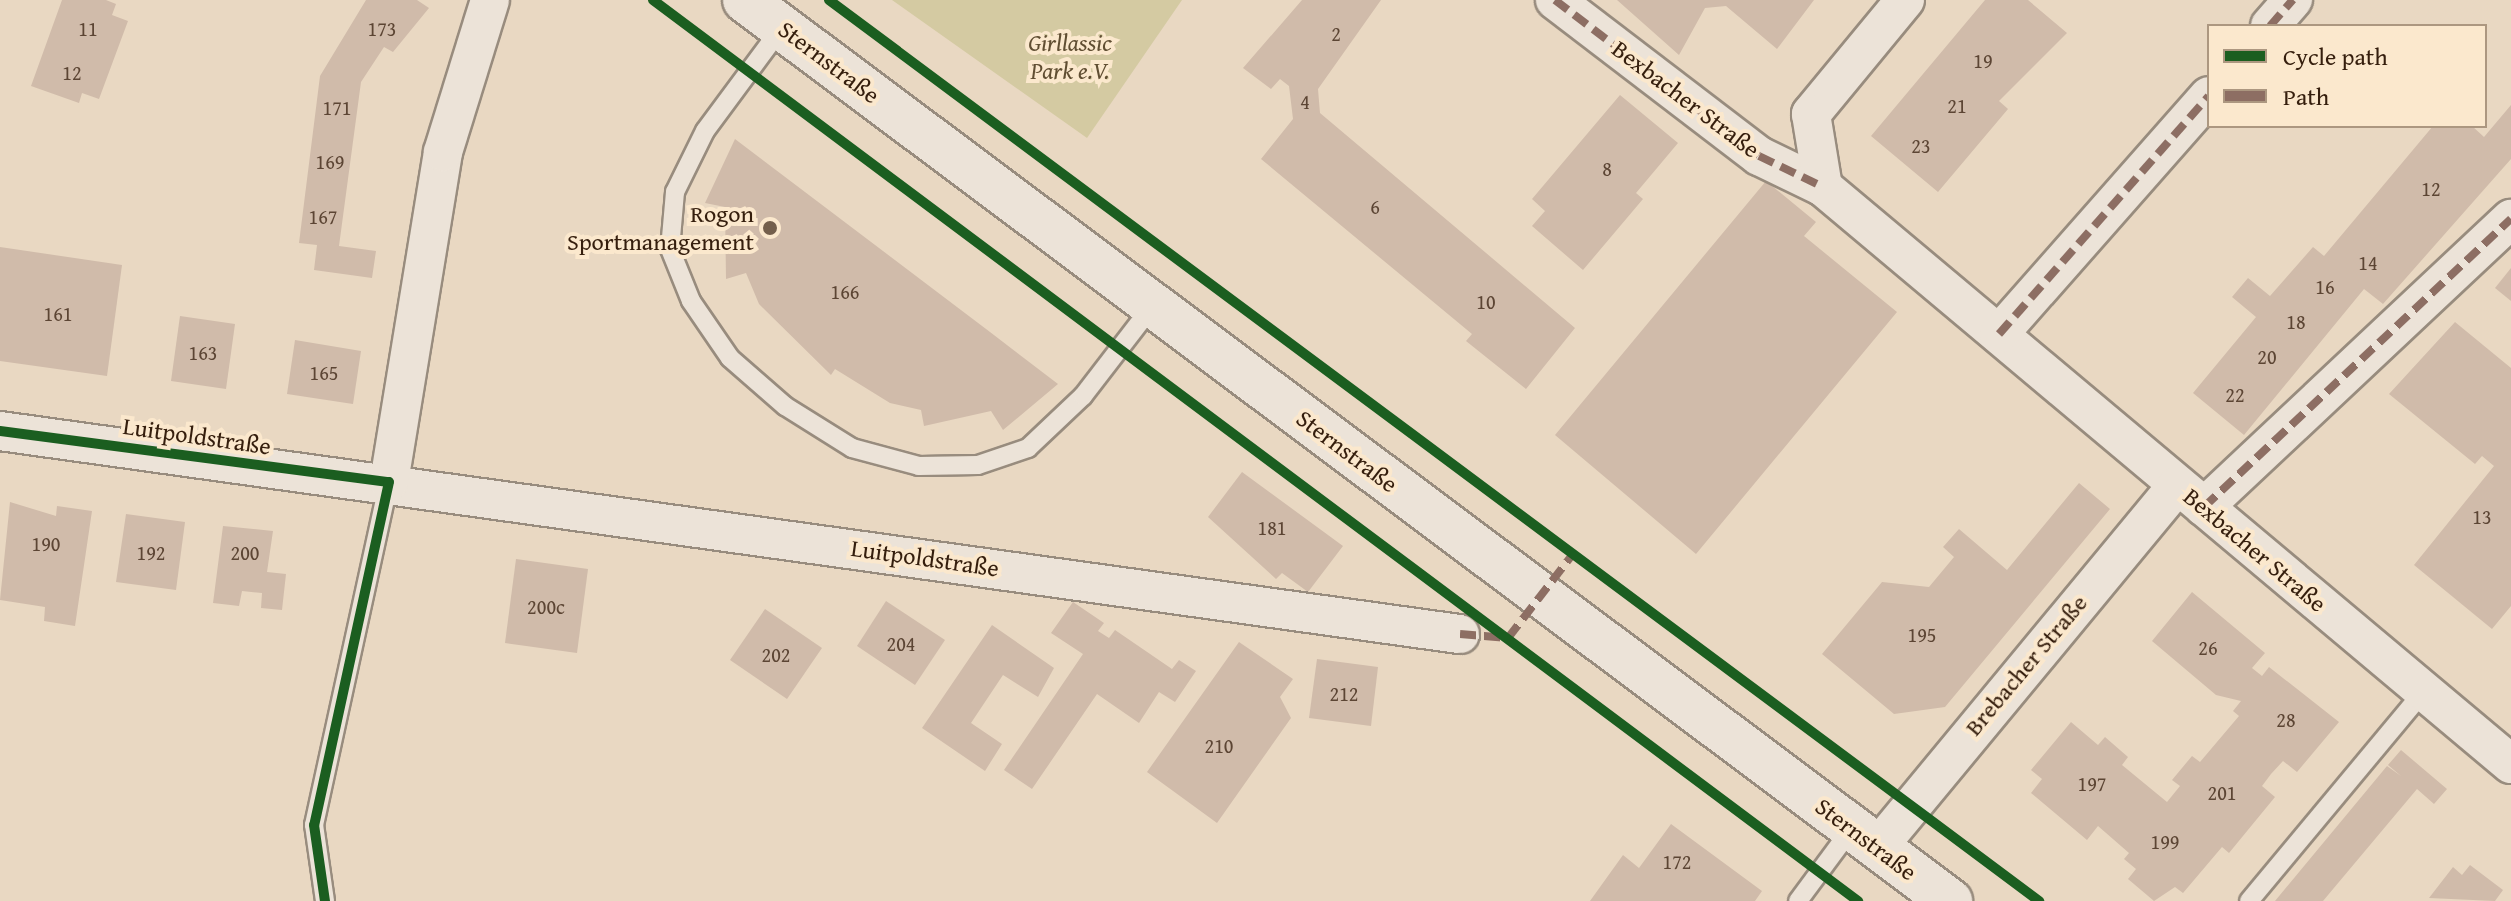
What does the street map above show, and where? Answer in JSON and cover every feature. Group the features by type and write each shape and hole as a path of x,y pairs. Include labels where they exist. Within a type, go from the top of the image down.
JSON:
{"main road":[{"name":"Sternstraße","path":"745,0 1950,901"}],"street":[{"path":"389,482 443,152 490,0"},
{"name":"Bexbacher Straße","path":"1555,0 1759,156 1823,187 2511,764"},
{"path":"1823,187 1811,114 1905,0"},
{"path":"2272,24 2293,0"},
{"path":"1999,334 2207,98"},
{"name":"Brebacher Straße","path":"1865,838 2190,496 2511,219"},
{"name":"Luitpoldstraße","path":"0,431 389,482 1460,634"}],"lane":[{"path":"782,27 705,131 675,192 670,249 691,301 730,358 785,406 852,448 919,466 978,465 1039,437 1083,396 1153,305"},
{"path":"325,901 314,825 389,482"},
{"path":"2249,901 2424,691"},
{"path":"1798,901 1865,838"}],"green space":[{"name":"Girllassic Park e.V.","path":"892,0 1182,0 1087,138"}],"building":[{"path":"62,0 106,0 116,4 112,15 128,21 99,99 82,93 79,103 31,86"},
{"path":"366,0 417,0 429,8 393,52 384,47 361,82 339,246 376,251 372,278 314,270 317,245 299,243 320,76"},
{"path":"1302,0 1381,0 1318,89 1320,113 1575,328 1526,389 1466,341 1472,334 1261,159 1293,119 1289,86 1280,79 1271,89 1243,68"},
{"path":"1617,0 1814,0 1777,49 1726,6 1705,8 1679,55"},
{"path":"1985,0 2028,0 2067,33 1999,101 2008,109 1938,192 1871,136"},
{"path":"1620,95 1678,143 1636,193 1643,199 1583,270 1532,226 1545,211 1532,199"},
{"path":"2511,105 2511,159 2383,304 2364,289 2244,435 2193,393 2256,317 2232,297 2248,278 2270,296 2313,247 2324,256 2431,128 2474,128 2484,137"},
{"path":"735,139 1058,384 1003,430 991,411 924,426 921,410 890,403 835,369 831,375 759,304 746,273 726,279 725,207 705,203"},
{"path":"1766,181 1816,222 1804,236 1897,312 1696,554 1555,435"},
{"path":"0,247 122,265 107,376 0,361"},
{"path":"2511,268 2511,301 2495,288"},
{"path":"180,316 235,324 226,389 171,381"},
{"path":"2455,322 2511,368 2511,606 2492,629 2414,565 2494,466 2482,456 2475,464 2389,394"},
{"path":"295,340 361,351 353,404 287,394"},
{"path":"1242,472 1343,546 1308,592 1282,573 1276,579 1208,517"},
{"path":"2079,483 2110,509 1945,707 1894,714 1822,654 1882,582 1929,587 1954,557 1943,547 1959,529 2007,570"},
{"path":"10,502 56,516 57,506 92,511 75,626 44,621 45,607 0,600"},
{"path":"126,514 185,522 176,590 116,582"},
{"path":"223,526 273,531 267,572 286,574 282,610 261,608 262,593 242,591 239,606 213,603"},
{"path":"516,559 588,569 577,653 505,643"},
{"path":"2192,592 2265,653 2252,668 2262,676 2269,667 2339,722 2297,772 2283,761 2271,774 2262,786 2275,797 2229,853 2222,847 2183,893 2175,887 2154,901 2128,879 2136,869 2124,859 2129,853 2098,826 2087,840 2031,793 2042,779 2031,770 2071,722 2098,745 2105,737 2128,757 2122,765 2167,802 2180,786 2172,780 2192,756 2200,762 2239,716 2233,711 2241,701 2216,695 2152,641"},
{"path":"886,601 945,640 915,685 857,646"},
{"path":"1073,602 1104,623 1098,631 1109,638 1115,630 1172,669 1179,660 1196,671 1175,702 1159,692 1139,723 1097,694 1032,789 1004,770 1083,654 1051,633"},
{"path":"765,609 822,648 787,699 730,660"},
{"path":"992,625 1054,668 1038,697 1003,675 971,723 1002,744 985,771 922,728"},
{"path":"1239,642 1293,679 1280,697 1291,718 1217,823 1147,772"},
{"path":"1317,659 1378,667 1371,726 1309,718"},
{"path":"2401,750 2447,789 2434,804 2417,789 2323,901 2275,901 2387,766 2401,776 2388,765"},
{"path":"1671,824 1762,891 1755,901 1590,901 1623,855 1639,868"},
{"path":"2470,865 2503,890 2495,901 2429,898 2453,867 2462,875"}],"marked path":[{"path":"1555,0 1759,156 1823,187"},
{"path":"2272,24 2293,0"},
{"path":"1999,334 2207,98"},
{"path":"2204,507 2511,219"},
{"path":"1460,634 1508,638 1573,554"}],"cycle path":[{"path":"653,0 1858,901"},
{"path":"829,0 2039,901"},
{"path":"0,431 389,482 314,825 325,901"}],"place":[{"name":"Rogon Sportmanagement","path":"770,228"}]}
